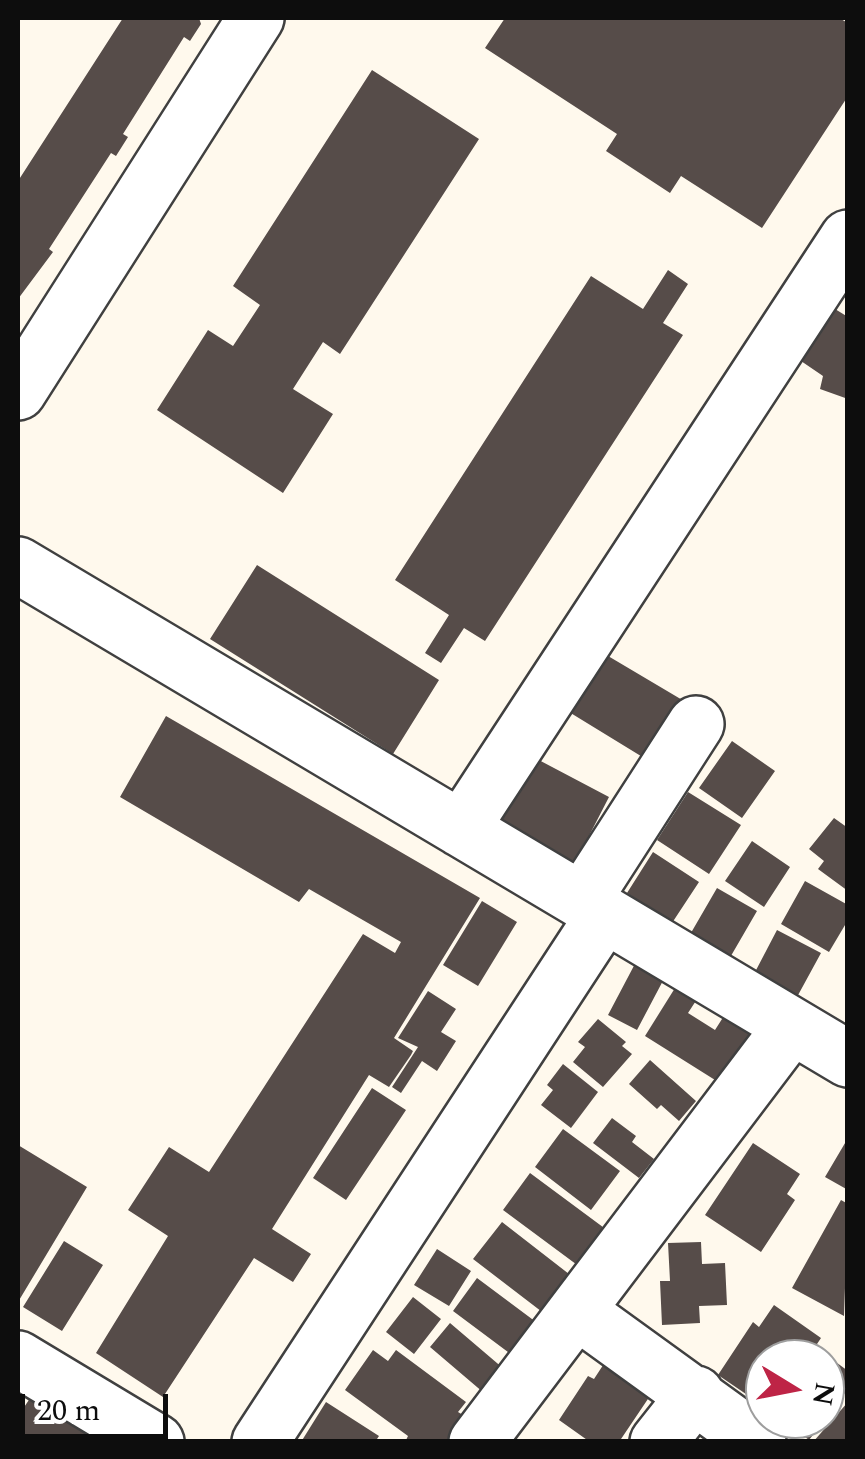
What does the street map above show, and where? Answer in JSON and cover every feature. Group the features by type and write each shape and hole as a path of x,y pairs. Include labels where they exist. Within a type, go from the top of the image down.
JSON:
{"street":[{"path":"18,392 256,18"},
{"path":"461,829 848,238"},
{"path":"18,566 848,1058"},
{"path":"260,1442 594,908 696,724"},
{"path":"477,1442 792,1026"},
{"path":"577,1311 758,1442"},
{"path":"21,1368 156,1442"},
{"path":"658,1442 696,1394"}],"building":[{"path":"123,18 199,18 201,24 190,41 184,37 123,134 128,137 116,156 111,153 49,249 53,252 18,299 18,181"},
{"path":"505,18 839,18 848,23 848,96 762,228 681,176 670,193 606,151 617,134 485,48"},
{"path":"372,70 479,139 340,354 323,342 293,389 333,414 283,493 157,410 208,330 233,346 260,305 233,286"},
{"path":"668,270 688,284 663,323 683,335 485,641 464,628 441,663 425,653 449,615 395,580 591,276 643,309"},
{"path":"835,309 848,317 848,399 820,389 823,376 801,361"},
{"path":"257,565 439,680 393,754 210,639"},
{"path":"603,653 684,701 649,761 569,712"},
{"path":"166,716 480,898 394,1038 413,1051 411,1055 389,1087 369,1075 272,1229 311,1254 293,1282 254,1258 163,1397 96,1353 168,1236 128,1210 169,1147 209,1172 363,934 395,953 401,942 309,889 299,902 120,797"},
{"path":"732,741 775,771 742,818 699,788"},
{"path":"535,758 609,797 574,865 499,825"},
{"path":"688,792 741,825 709,874 657,840"},
{"path":"834,818 848,828 848,891 818,869 824,861 809,849"},
{"path":"752,841 790,867 764,907 725,881"},
{"path":"653,852 699,882 672,923 627,893"},
{"path":"805,881 848,905 848,920 829,952 781,924"},
{"path":"717,888 757,911 728,961 688,938"},
{"path":"482,901 517,922 478,986 443,965"},
{"path":"777,930 821,953 797,997 754,974"},
{"path":"637,960 666,975 637,1030 608,1015"},
{"path":"680,980 701,993 688,1013 715,1030 729,1008 758,1026 723,1085 645,1036"},
{"path":"428,991 456,1009 441,1032 456,1041 437,1071 422,1061 401,1093 392,1087 418,1047 398,1038"},
{"path":"598,1019 626,1042 622,1046 632,1054 603,1087 573,1062 585,1047 578,1042"},
{"path":"650,1060 696,1101 679,1121 661,1105 657,1109 629,1084"},
{"path":"563,1064 598,1092 571,1128 541,1105 553,1090 547,1085"},
{"path":"372,1088 406,1110 346,1200 313,1178"},
{"path":"612,1118 636,1136 632,1142 654,1159 639,1178 593,1143"},
{"path":"563,1129 620,1171 591,1210 535,1167"},
{"path":"848,1138 848,1190 825,1177"},
{"path":"753,1143 800,1174 787,1194 795,1200 761,1252 705,1215"},
{"path":"18,1145 87,1187 18,1302"},
{"path":"530,1173 615,1236 588,1273 503,1210"},
{"path":"841,1200 848,1204 844,1316 792,1288"},
{"path":"502,1222 578,1281 550,1318 473,1259"},
{"path":"64,1241 103,1265 62,1331 23,1307"},
{"path":"701,1242 702,1264 725,1263 727,1305 699,1306 700,1323 662,1325 660,1281 670,1281 668,1243"},
{"path":"437,1249 471,1271 449,1306 414,1285"},
{"path":"477,1278 544,1328 520,1361 453,1311"},
{"path":"413,1297 441,1319 414,1354 386,1332"},
{"path":"774,1305 821,1338 745,1339 745,1393 718,1375 753,1322 759,1327"},
{"path":"450,1323 504,1369 484,1393 430,1347"},
{"path":"373,1350 388,1361 396,1350 466,1402 458,1412 468,1418 450,1442 405,1442 408,1436 345,1390"},
{"path":"609,1356 656,1387 619,1442 590,1442 559,1420 588,1376 594,1379"},
{"path":"845,1369 848,1371 845,1393"},
{"path":"33,1394 93,1436 89,1442 18,1442 18,1416"},
{"path":"326,1402 379,1436 375,1442 301,1442"},
{"path":"848,1402 848,1442 813,1442 845,1439"}]}
